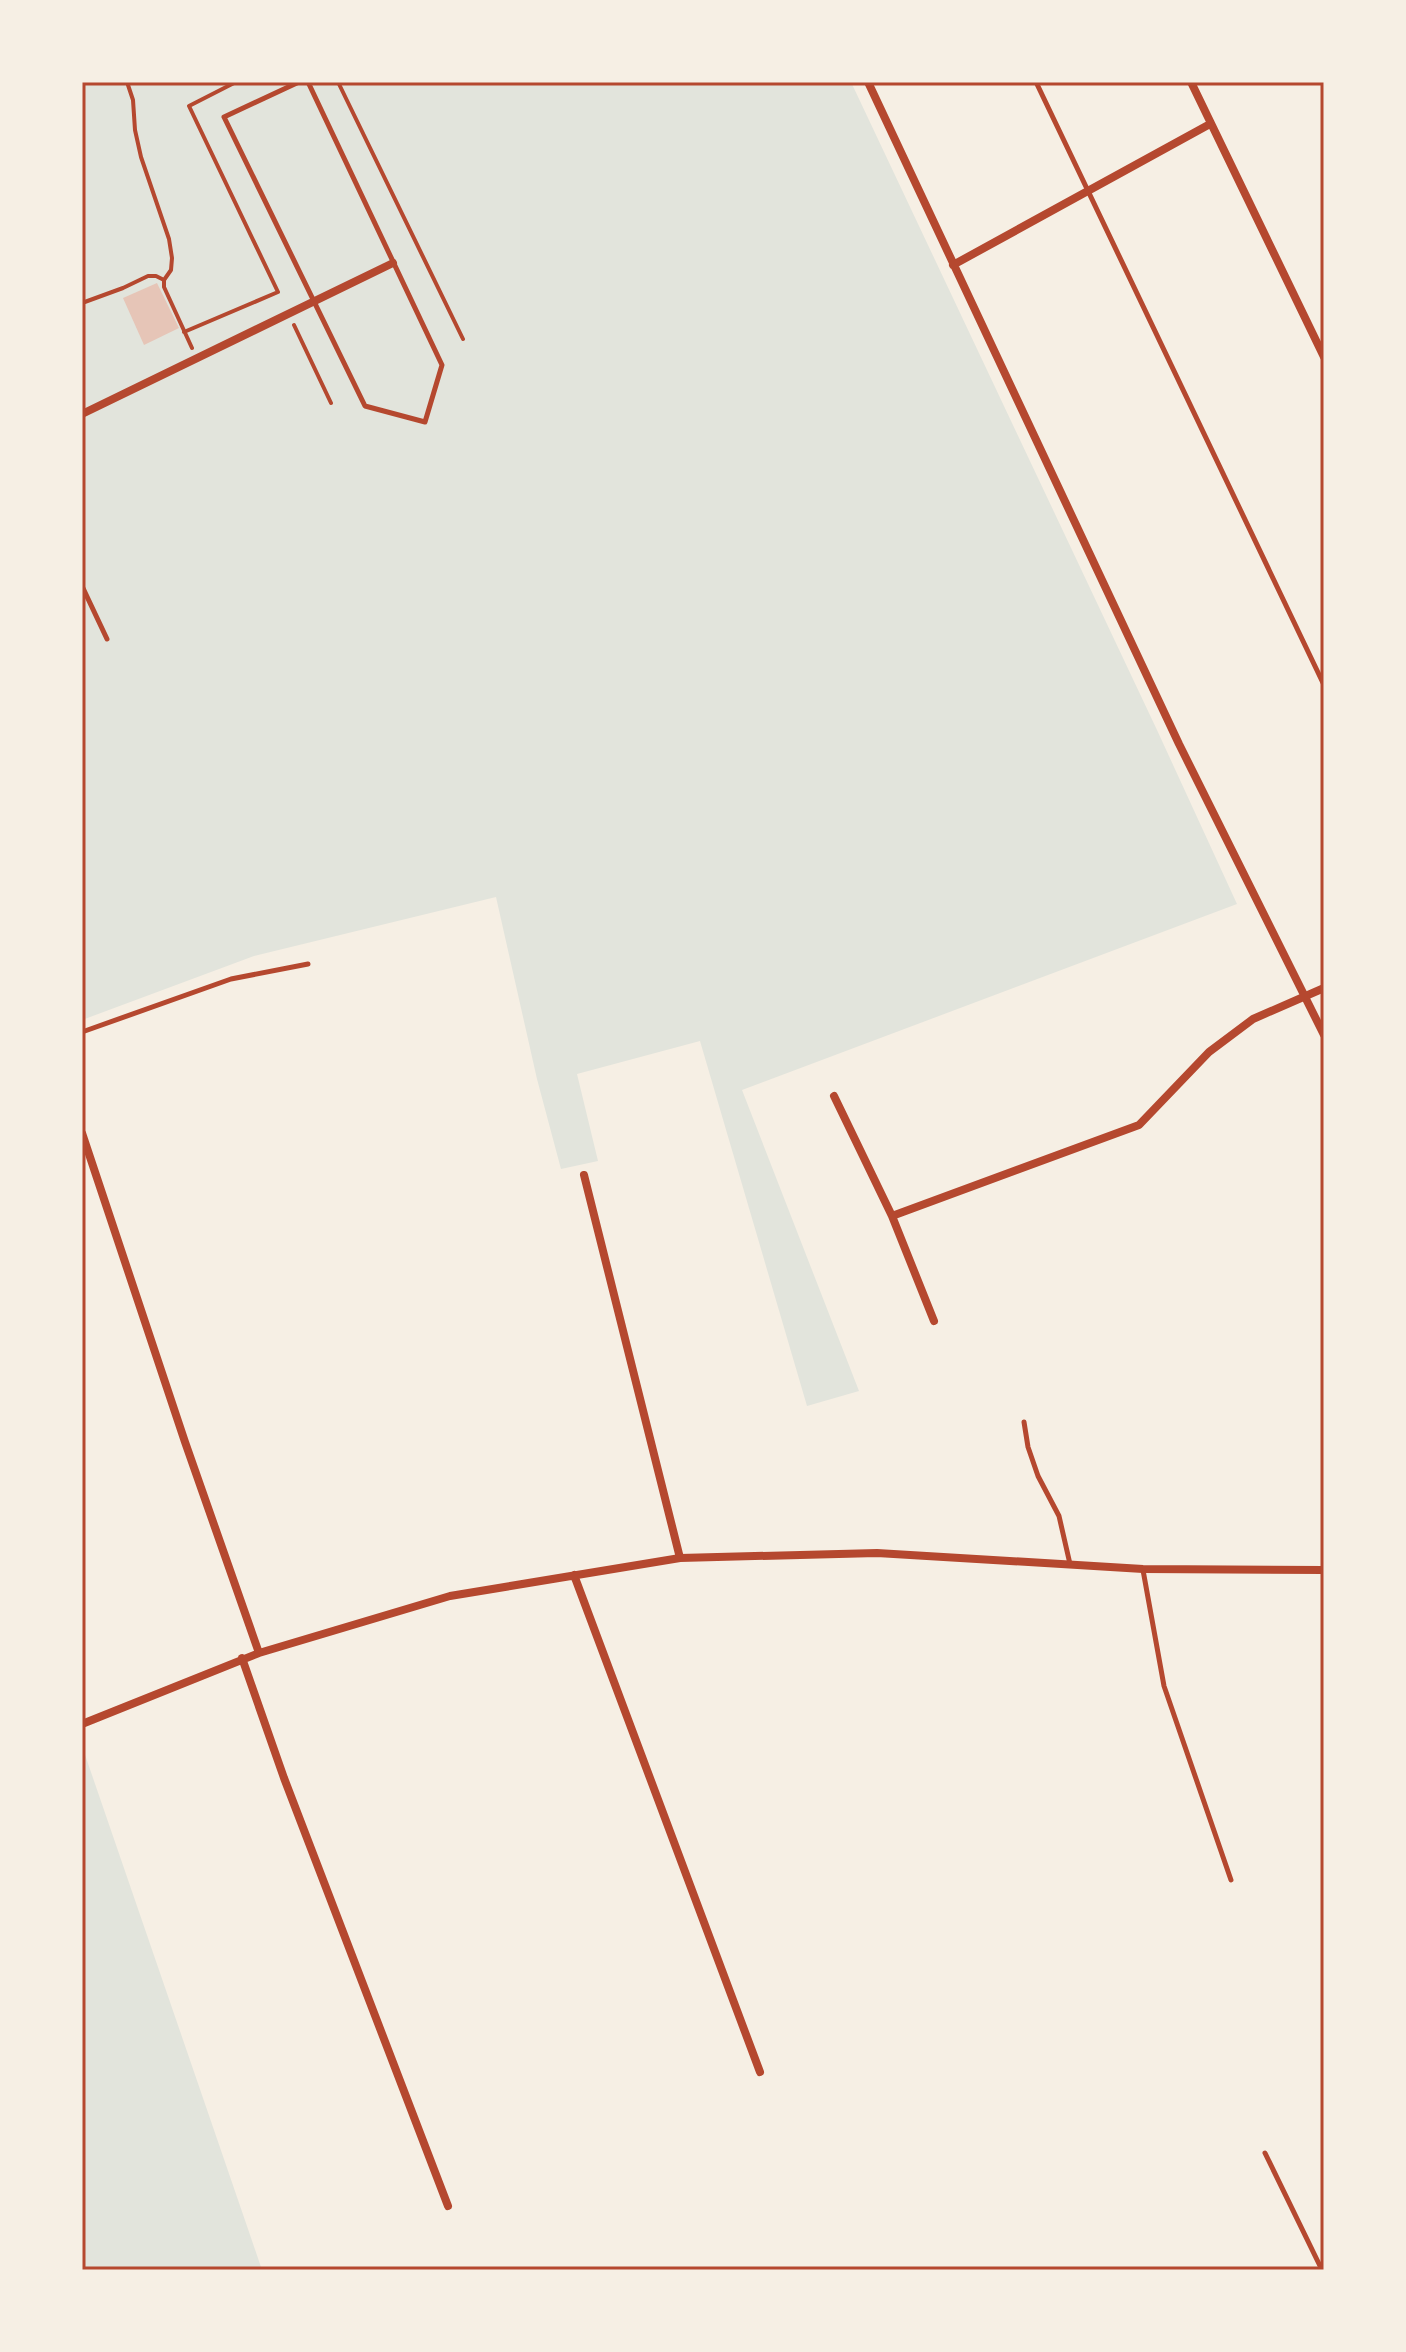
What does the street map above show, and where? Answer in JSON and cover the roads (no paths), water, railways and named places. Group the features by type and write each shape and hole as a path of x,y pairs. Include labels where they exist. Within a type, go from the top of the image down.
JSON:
{"street":[{"path":"868,82 1179,744 1324,1035"},
{"path":"1191,82 1324,357"},
{"path":"953,265 1210,124"},
{"path":"82,414 393,263"},
{"path":"892,1216 1139,1125 1209,1052 1253,1019 1324,988"},
{"path":"834,1096 892,1216 934,1321"},
{"path":"82,1133 259,1653"},
{"path":"584,1175 680,1558"},
{"path":"82,1724 242,1658 450,1596 680,1558 877,1553 1143,1569 1324,1570"},
{"path":"574,1575 760,2072"},
{"path":"242,1658 284,1778 448,2206"}],"lane":[{"path":"299,82 224,117 365,406 425,422 442,365 308,82"},
{"path":"1036,82 1324,685"},
{"path":"82,586 107,639"},
{"path":"82,1032 231,979 308,964"},
{"path":"1024,1422 1028,1447 1038,1476 1059,1516 1070,1564"},
{"path":"1143,1569 1164,1686 1231,1880"},
{"path":"1265,2153 1322,2270"}]}
